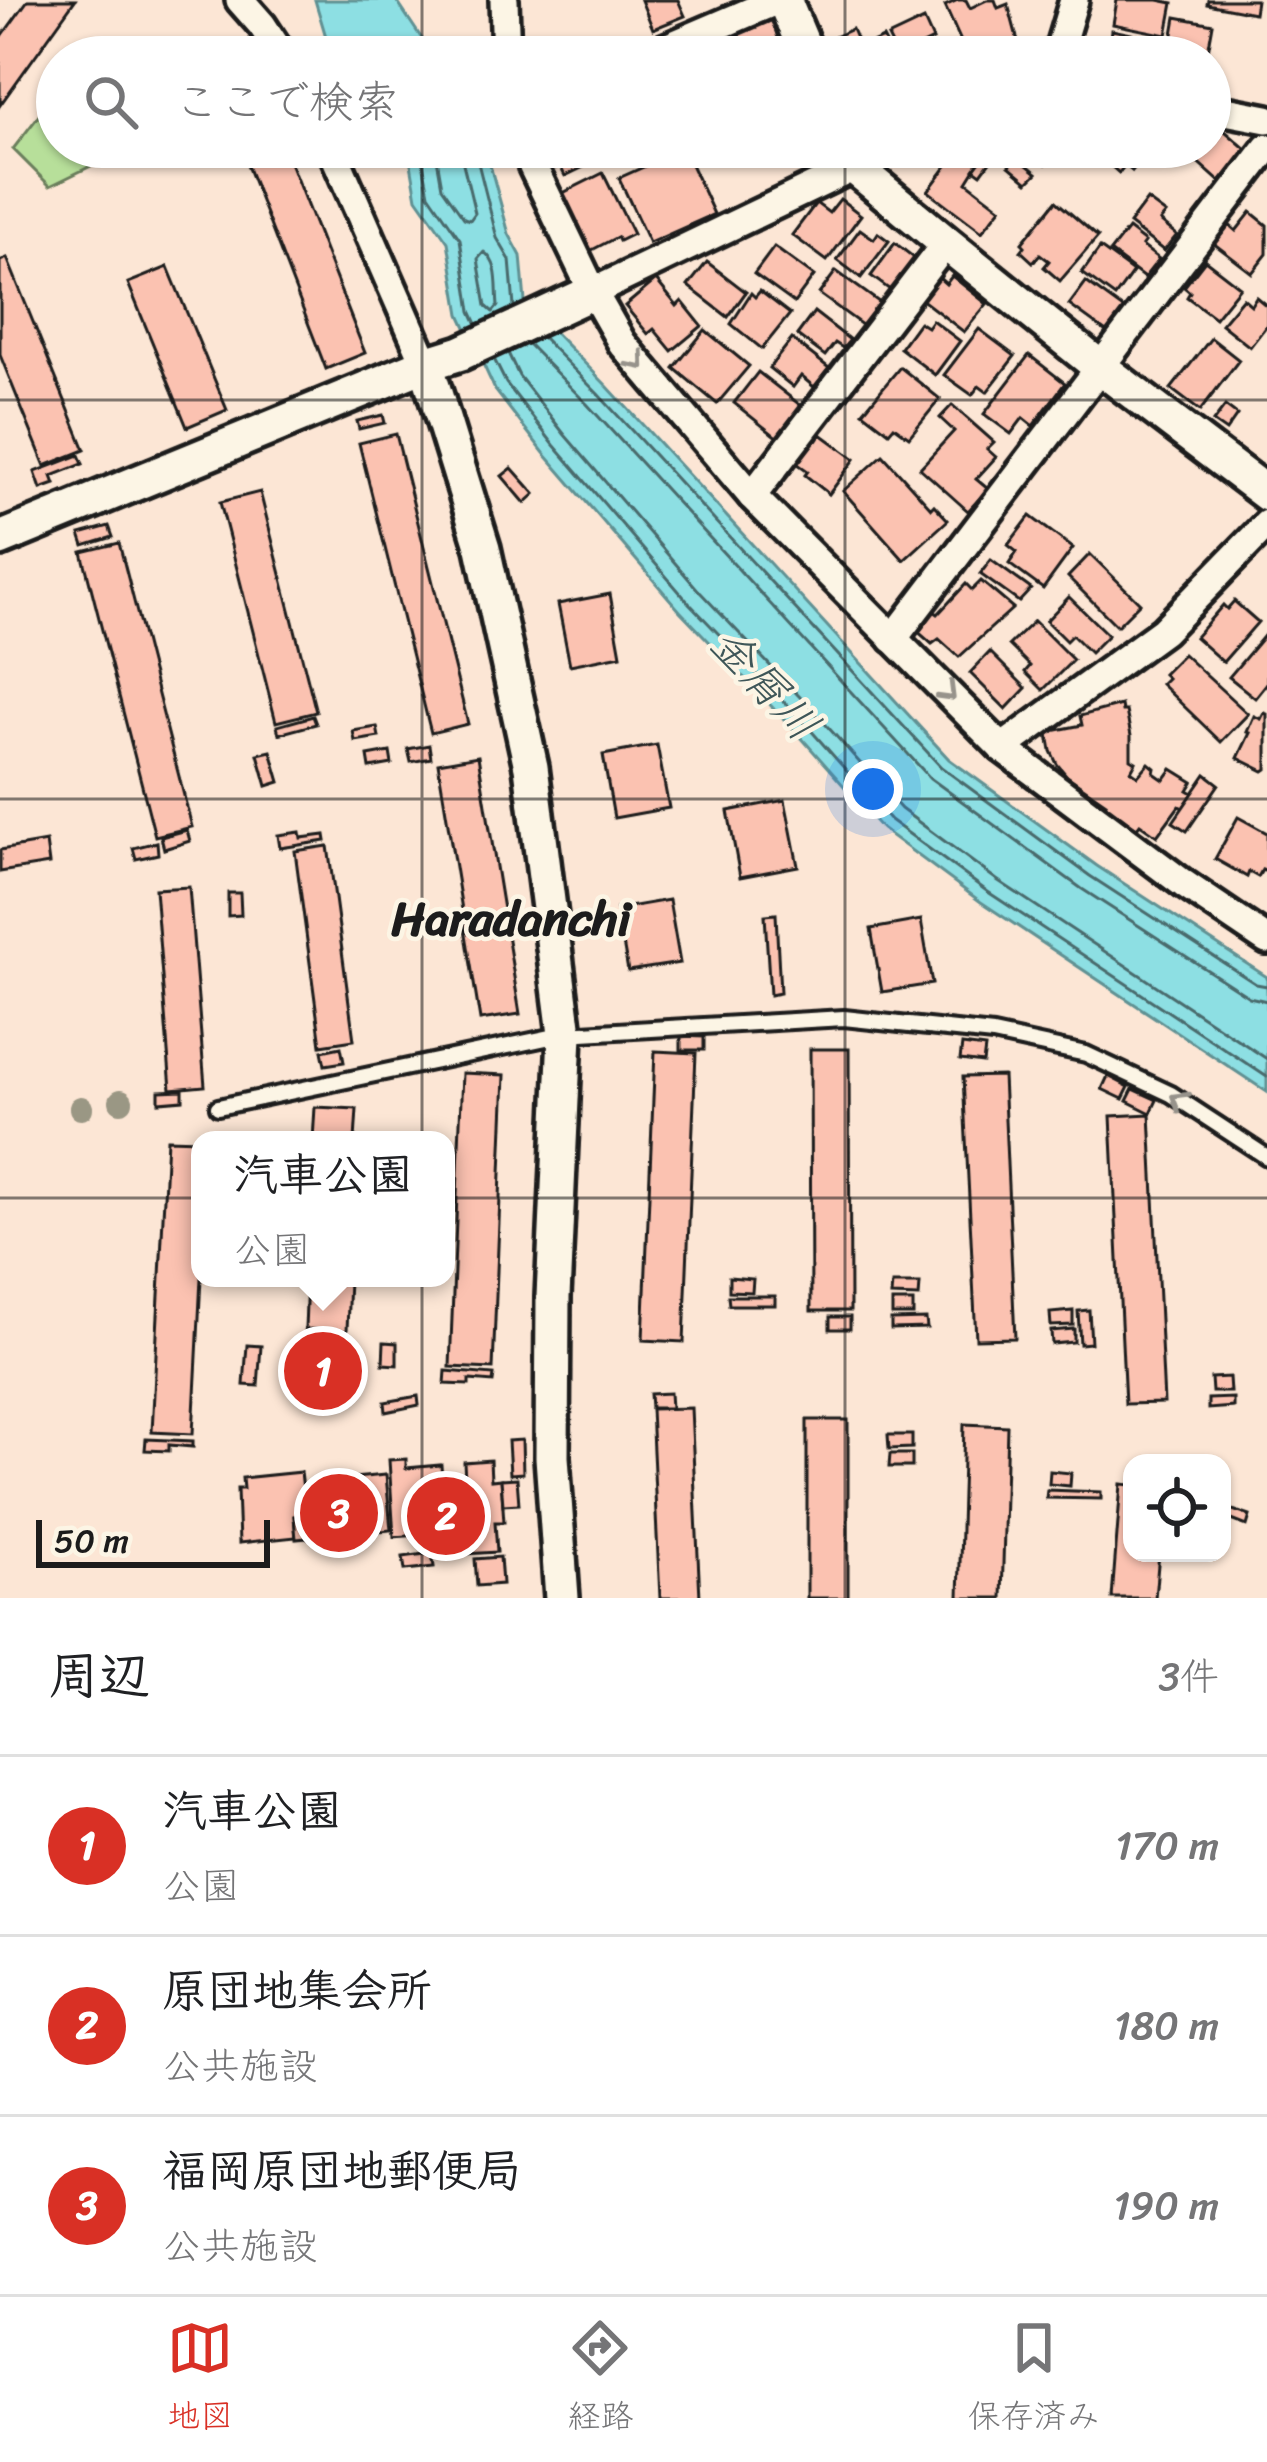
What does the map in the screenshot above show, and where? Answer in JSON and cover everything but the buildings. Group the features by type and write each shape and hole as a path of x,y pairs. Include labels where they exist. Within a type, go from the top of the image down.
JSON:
{"street":[{"path":"240,0 269,36"},
{"path":"504,0 505,36"},
{"path":"695,36 781,0 798,36"},
{"path":"1063,36 1073,0"},
{"path":"1231,112 1267,119"},
{"path":"893,639 1267,148"},
{"path":"340,168 426,364 483,548 526,745 565,1034 553,1297 553,1457 562,1598"},
{"path":"534,168 592,292 622,343 752,496 1002,748 1184,884 1263,928"},
{"path":"0,539 461,352 592,292 828,168"},
{"path":"861,168 1101,368 1267,494"},
{"path":"752,496 946,243"},
{"path":"1002,748 1163,631 1267,524"}],"lane":[{"path":"218,1107 565,1034 844,1018 993,1034 1086,1054 1171,1094 1267,1157"}],"green space":[{"path":"36,119 36,168 87,168 50,186 13,149"}],"water":[{"path":"315,0 396,0 420,36 326,36"},
{"name":"金屑川","path":"412,168 491,168 509,234 521,256 525,302 949,759 1097,866 1267,977 1267,1092 981,902 882,829 680,611 495,390 460,314 448,242 417,198"}],"place":[{"name":"汽車公園","path":"323,1371"},
{"name":"福岡原団地郵便局","path":"339,1513"},
{"name":"原団地集会所","path":"446,1516"}],"district":[{"name":"Haradanchi","path":"511,918"}]}
